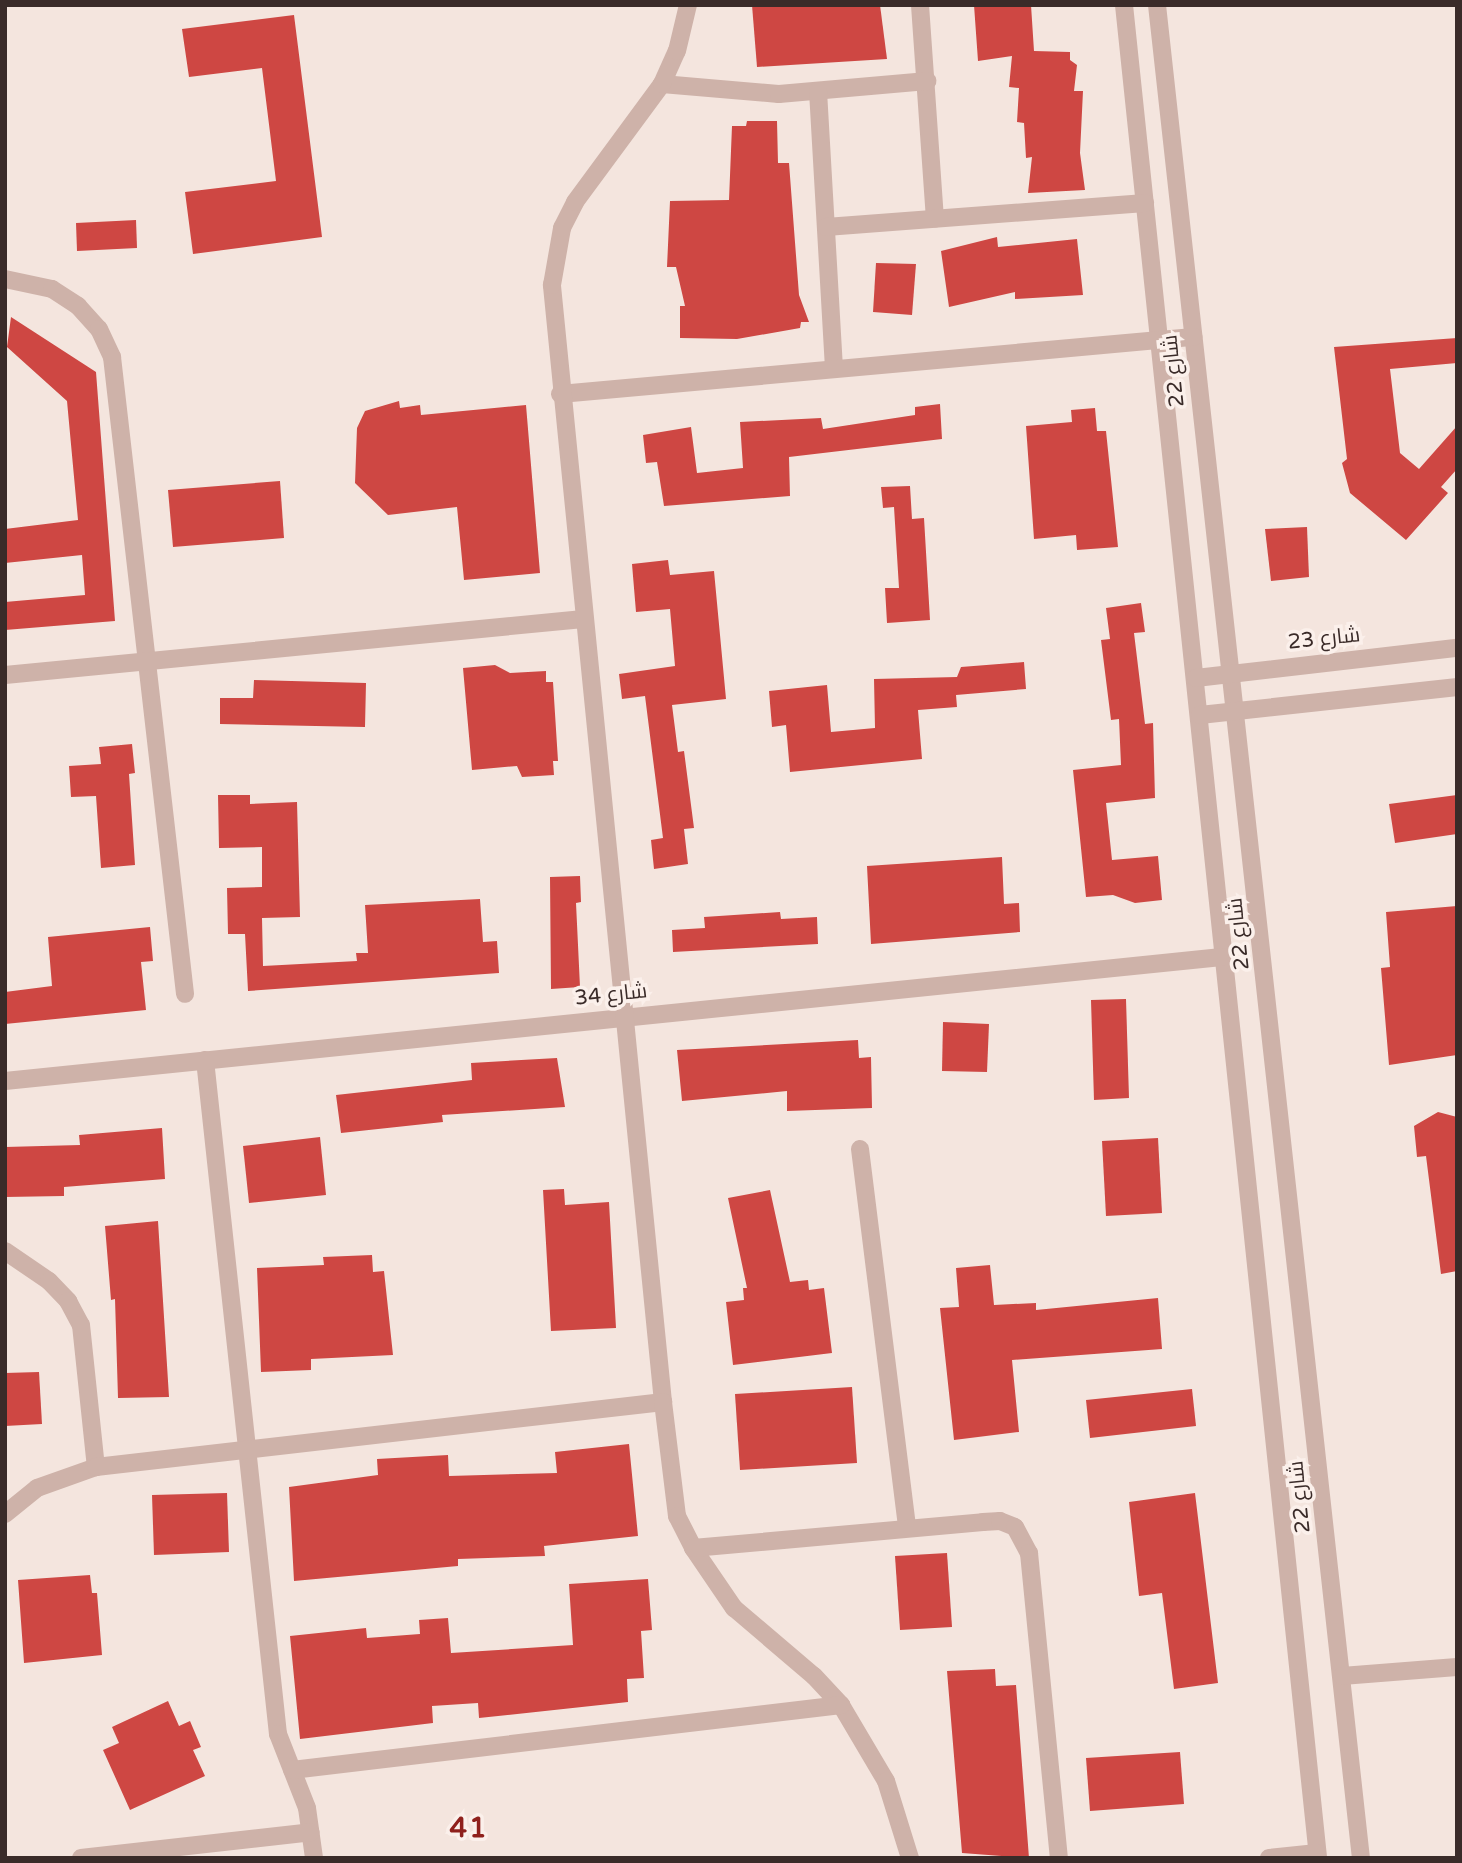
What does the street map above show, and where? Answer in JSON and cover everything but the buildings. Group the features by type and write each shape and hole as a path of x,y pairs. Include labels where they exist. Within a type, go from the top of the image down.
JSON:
{"street":[{"path":"688,5 677,51 662,84 575,202 562,228 552,285 560,394 627,1017 663,1402 677,1517 693,1548 734,1608 814,1676 841,1705 886,1781 910,1858"},
{"path":"920,5 935,218"},
{"name":"شارع 22","path":"1124,5 1317,1855"},
{"name":"شارع 22","path":"1157,5 1193,337 1234,672 1361,1858"},
{"path":"662,84 740,93 818,91 927,81"},
{"path":"818,91 834,369"},
{"path":"826,227 1145,203"},
{"path":"5,279 52,289 78,306 99,329 112,357 185,994"},
{"path":"560,394 1193,337"},
{"path":"5,676 583,619"},
{"name":"شارع 23","path":"1196,678 1457,648"},
{"path":"1200,715 1457,687"},
{"name":"شارع 34","path":"5,1081 1222,957"},
{"path":"205,1060 245,1451 278,1734 312,1832 314,1858"},
{"path":"860,1149 907,1528"},
{"path":"5,1251 49,1282 68,1301 81,1325 96,1467"},
{"path":"5,1514 37,1488 96,1467 663,1402"},
{"path":"693,1548 1000,1521 1015,1527 1024,1539 1059,1858"},
{"path":"1342,1676 1457,1667"},
{"path":"292,1770 841,1705"},
{"path":"81,1858 312,1832"},
{"path":"1269,1858 1317,1855"}],"district":[{"name":"41","path":"469,1828"}]}
